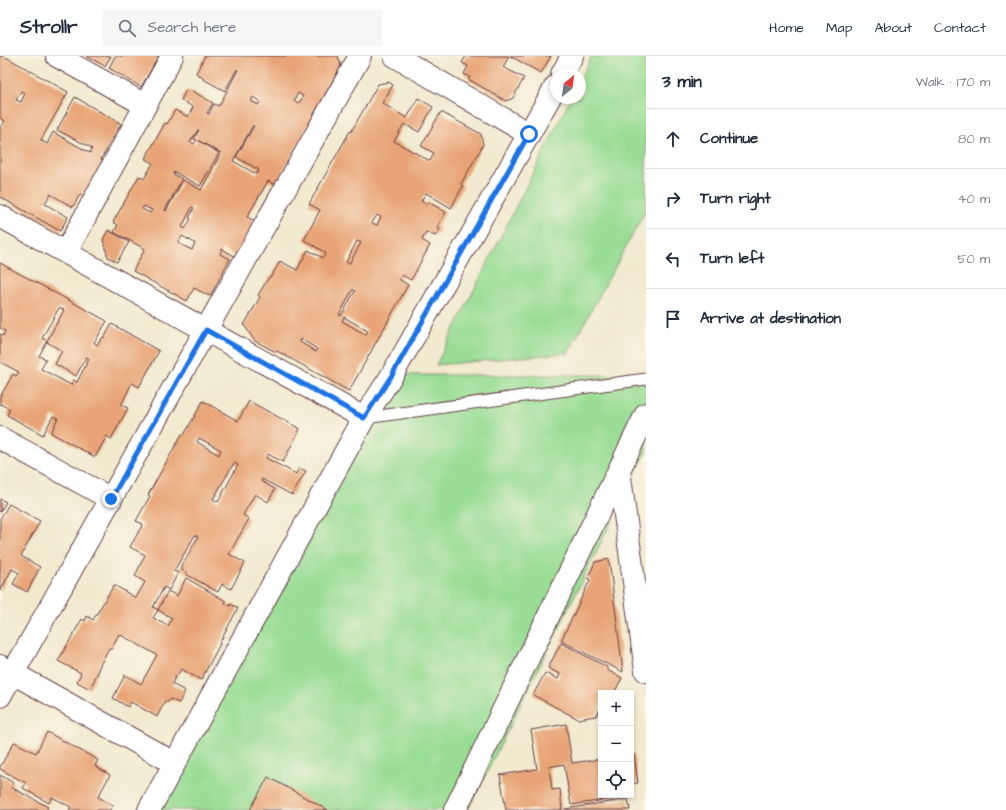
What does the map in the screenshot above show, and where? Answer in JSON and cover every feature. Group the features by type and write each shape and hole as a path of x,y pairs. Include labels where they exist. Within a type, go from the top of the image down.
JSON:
{"street":[{"path":"57,56 145,105"},
{"path":"66,252 172,56"},
{"path":"0,696 6,669 111,499 360,56"},
{"path":"396,56 529,134"},
{"path":"565,68 572,56"},
{"path":"149,810 364,418 392,375 550,97"},
{"path":"0,216 364,418"},
{"path":"455,810 646,414"},
{"path":"0,438 111,499"},
{"path":"619,470 646,671"},
{"path":"6,669 174,763"}],"lane":[{"path":"364,418 646,379"}],"green space":[{"path":"592,56 646,56 646,210 568,353 436,365 568,104 586,104 586,68"},
{"path":"392,375 646,375 646,452 468,810 149,810"}],"building":[{"path":"0,56 4,56 68,92 41,140 47,144 53,132 90,153 92,148 57,130 75,97 121,124 101,159 106,162 86,198 80,194 73,207 50,194 45,204 68,217 60,231 0,197 0,126 1,127 5,121 0,118","holes":["21,91 25,93 21,102 16,100"]},
{"path":"86,56 111,56 105,66"},
{"path":"115,56 159,56 141,87 109,68"},
{"path":"205,56 338,56 341,66 275,185 268,181 247,217 260,224 240,259 222,249 220,254 230,259 210,296 194,288 187,301 133,271 145,249 114,232 118,225 113,222 139,176 144,179 153,163 145,159 165,123 167,124 175,110 188,117 193,107 181,100 186,90 192,91 213,103 207,113 209,114 214,104 219,106 238,70 237,69 225,91 203,79 196,73","holes":["298,93 303,96 299,103 294,101","253,97 260,101 258,105 251,101","253,125 254,126 236,157 259,170 256,174 233,161","199,130 194,139 197,140 194,144 190,142","199,141 221,153 201,190 183,180 166,211 165,210 182,179 173,174 174,172 200,186 219,153","144,206 152,210 150,213 142,209","192,207 194,208 189,218 191,219 185,229 182,227","182,236 195,243 192,250 178,243"]},
{"path":"466,56 509,56 503,67 524,78 513,98 506,101 468,79 470,77 464,74 468,66 462,63"},
{"path":"510,56 551,56 541,73"},
{"path":"389,82 393,85 382,103 407,118 418,98 433,107 419,132 404,124 394,141 430,161 434,153 421,146 441,112 481,134 483,145 461,184 463,186 451,208 426,193 421,201 427,204 428,202 446,212 437,227 440,229 435,236 426,232 422,240 430,245 411,280 402,275 399,279 408,285 349,391 277,351 276,352 255,341 244,325 260,297 258,295 280,261 297,270 308,250 323,258 326,253 304,240 320,210 309,204 378,84","holes":["377,215 381,217 377,225 372,223","357,241 361,243 349,264 346,262","353,289 355,291 341,316 339,315","344,317 368,331 366,335 342,321","301,339 317,349 316,352 300,342"]},
{"path":"108,230 129,242 117,262 108,257 103,240"},
{"path":"0,263 107,321 94,343 97,345 103,337 104,338 112,324 159,351 139,387 132,383 121,405 128,408 111,439 107,436 95,457 51,433 58,418 53,416 43,435 7,415 10,409 0,404 0,397 13,374 16,376 19,372 0,362 0,334 3,336 5,331 0,328","holes":["59,308 64,310 47,341 42,338","47,342 62,351 55,364 76,376 86,357 89,359 77,382 73,380 71,385 41,369 46,359 39,356"]},
{"path":"203,401 238,421 249,401 300,429 283,462 268,454 266,458 296,474 299,468 306,471 292,495 262,479 261,481 275,489 268,502 255,494 243,515 249,519 229,554 245,563 231,589 222,584 218,592 180,569 198,537 195,535 174,571 178,573 169,590 164,587 153,607 158,610 168,591 177,596 186,578 226,601 225,603 230,606 231,604 238,608 201,680 181,669 177,676 176,675 172,684 185,691 179,703 170,699 168,702 165,701 157,717 131,702 128,707 113,698 125,675 141,684 157,655 119,634 111,649 109,648 90,689 77,682 81,673 58,661 82,619 85,621 87,616 93,620 114,585 136,598 145,582 135,576 145,555 130,547 143,524 136,521 150,496 148,495 182,434 184,435","holes":["199,438 221,450 219,455 197,442","234,463 238,465 218,502 213,499","158,610 172,618 168,626 153,618"]},
{"path":"0,499 6,502 0,512"},
{"path":"9,504 40,521 21,556 40,567 27,592 13,584 19,573 12,569 0,591 0,519"},
{"path":"609,559 623,672 561,641 590,580 588,578 595,562"},
{"path":"561,643 607,667 607,670 622,678 616,690 598,690 598,712 596,716 578,719 533,695 545,673 558,679 560,674 548,668"},
{"path":"566,724 572,763 598,759 598,798 618,798 571,805 564,764 549,767 552,790 560,789 562,810 506,810 500,775 537,769 531,730"},
{"path":"47,732 98,760 95,766 110,775 98,797 113,805 110,810 69,810 71,807 52,797 49,803 23,788 26,783 0,769 14,742 36,753"},
{"path":"634,754 638,783 634,784"},
{"path":"0,775 14,783 11,787 48,807 46,810 0,810"},
{"path":"268,777 328,810 250,810"},
{"path":"628,799 630,810 565,810 565,809"}],"route":[{"path":"111,499 206,330 364,418 392,375 529,134"}]}
